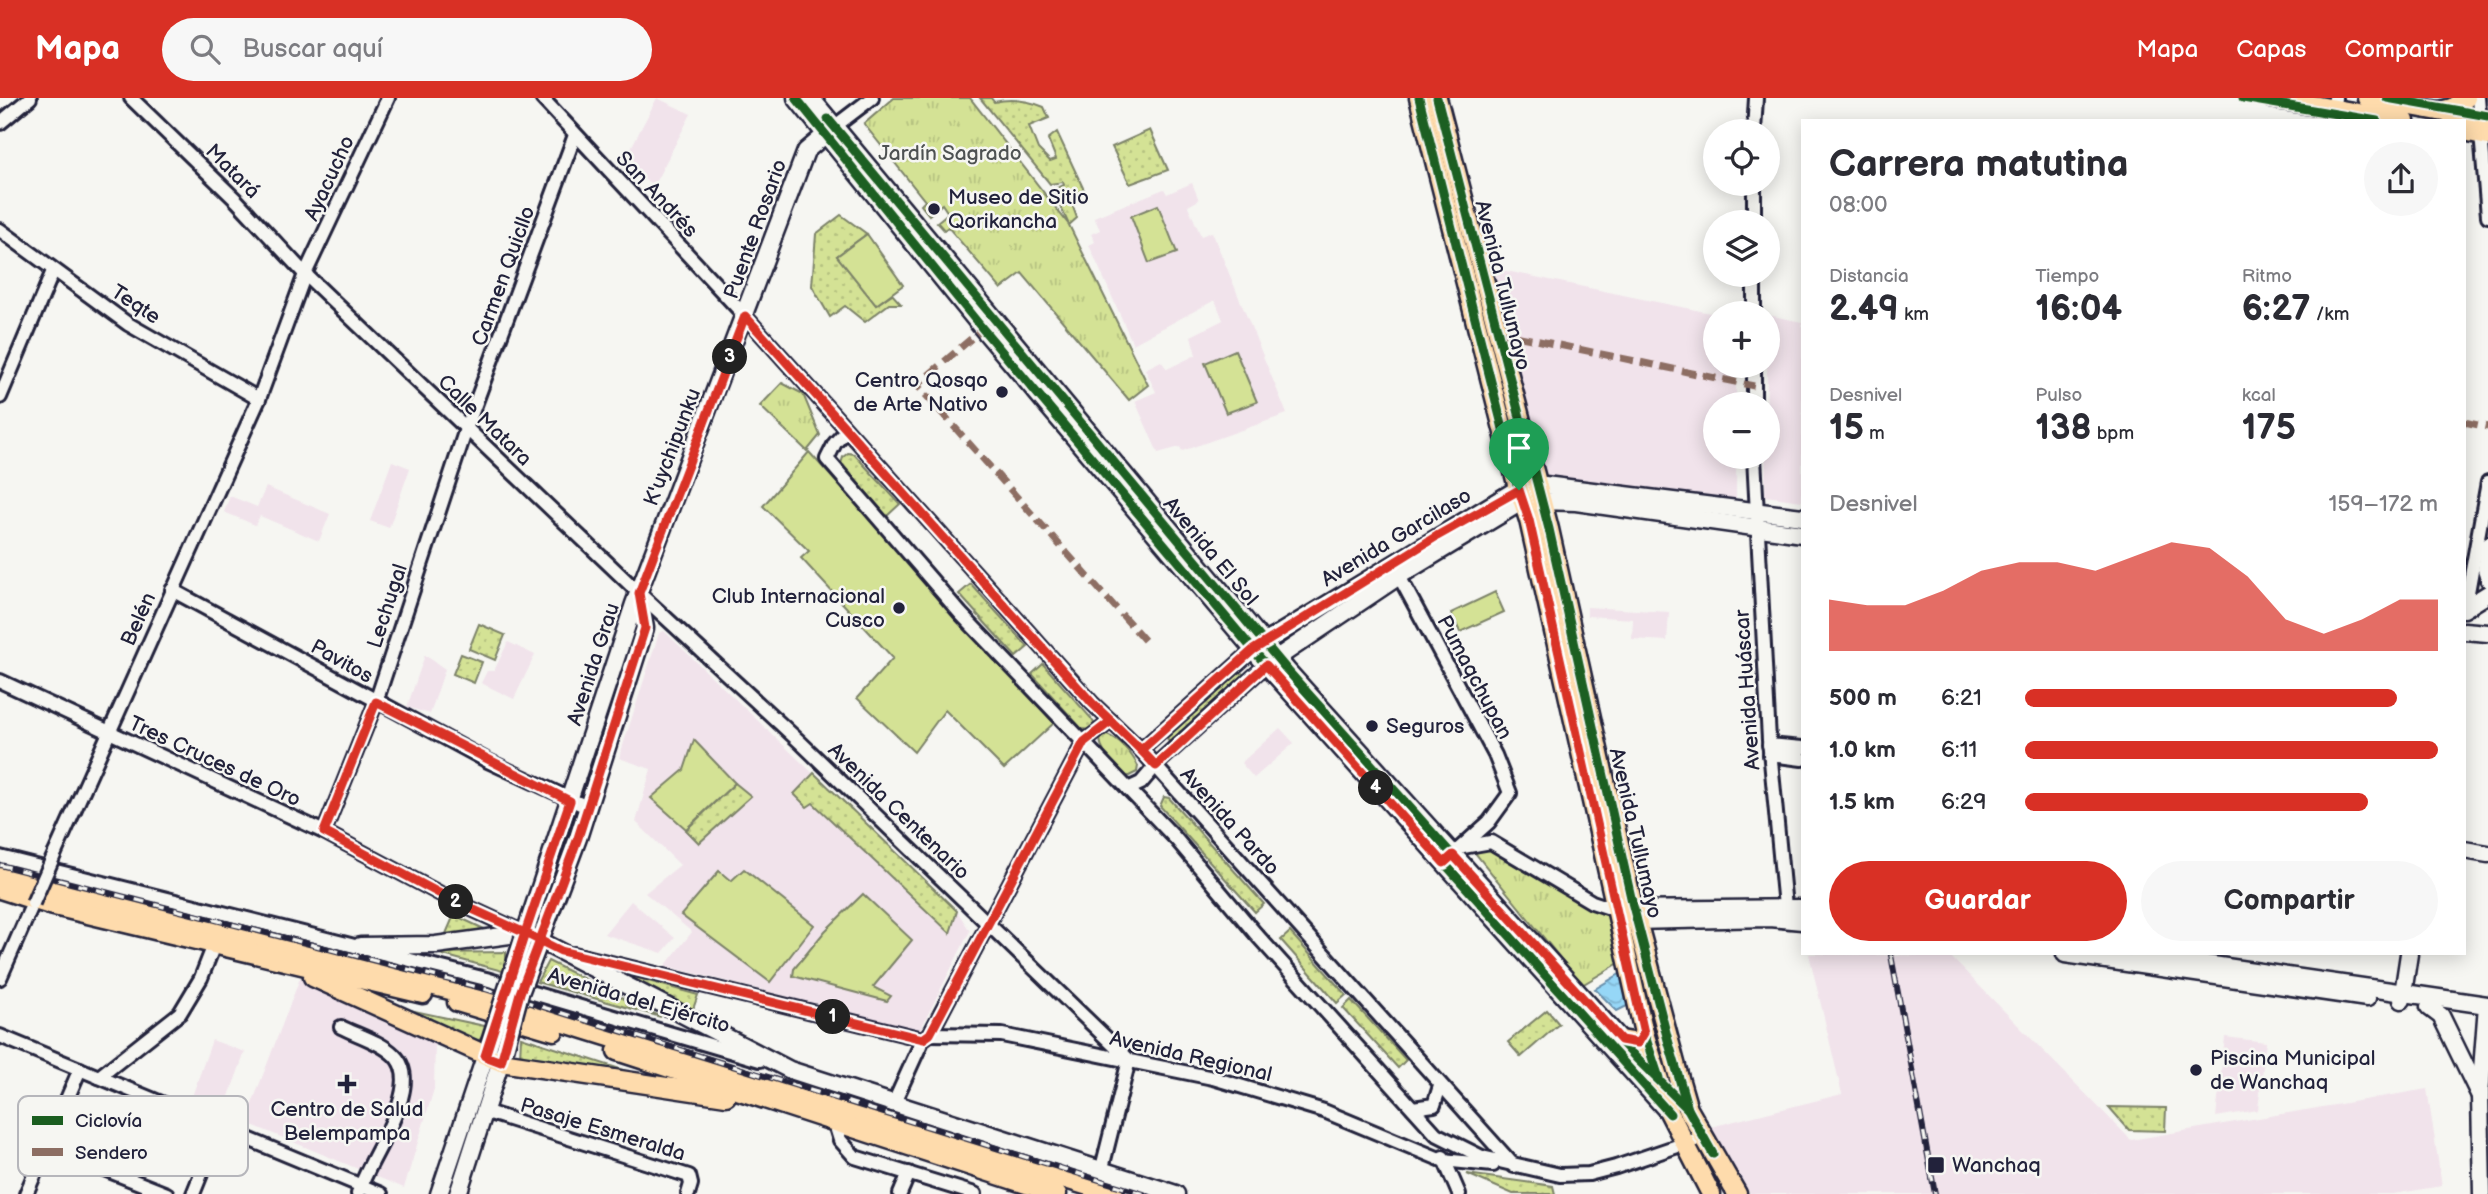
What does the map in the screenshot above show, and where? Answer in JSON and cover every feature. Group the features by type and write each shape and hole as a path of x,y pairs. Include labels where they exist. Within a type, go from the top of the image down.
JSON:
{"main road":[{"name":"Avenida Tullumayo","path":"1419,98 1530,496 1644,1033 1670,1114 1712,1194"},
{"name":"Avenida Tullumayo","path":"1437,98 1530,496 1688,1110 1737,1194"},
{"path":"2271,98 2393,119"},
{"path":"2367,98 2440,111 2458,119"},
{"path":"2440,111 2452,108 2466,98"},
{"name":"Avenida del Ejército","path":"1,884 52,898 70,908 214,945 457,1002 490,1007 554,1031 835,1124 1056,1194"},
{"name":"Avenida del Ejército","path":"1,884 497,1002 1099,1180 1114,1194"},
{"path":"278,961 495,1053 776,1104"},
{"path":"1621,1040 1638,1043 1644,1033"}],"street":[{"path":"0,123 30,98"},
{"name":"Matará","path":"131,98 237,201 305,275"},
{"name":"Ayacucho","path":"305,275 388,98"},
{"name":"San Andrés","path":"542,98 745,316"},
{"name":"Avenida El Sol","path":"796,98 830,131 1271,661 1453,855 1660,1083 1688,1110"},
{"name":"Avenida El Sol","path":"811,98 830,131"},
{"path":"830,131 872,98"},
{"path":"1755,119 1756,98"},
{"path":"2478,98 2488,216"},
{"name":"Puente Rosario","path":"745,316 806,151 830,131"},
{"name":"Carmen Quicllo","path":"466,429 575,135"},
{"name":"Teqte","path":"0,230 128,324 259,399"},
{"path":"0,397 53,271"},
{"name":"Belén","path":"0,978 259,399 305,275"},
{"name":"Calle Matara","path":"305,275 639,593"},
{"name":"Avenida Pardo","path":"745,316 846,431 1111,721 1156,766 1514,1166"},
{"name":"K'uychipunku","path":"639,593 745,316"},
{"name":"Lechugal","path":"324,832 376,702 466,429"},
{"path":"846,431 835,443 827,459 961,614 1175,839 1255,933 1445,1140 1514,1166 1560,1175 1589,1174 1703,1137"},
{"name":"Avenida Huáscar","path":"1754,469 1770,750 1792,916"},
{"path":"2467,609 2488,482"},
{"path":"1530,496 1755,510 1801,517"},
{"name":"Avenida Garcilaso","path":"1128,789 1141,783 1156,766 1271,661 1399,576 1530,496"},
{"name":"Avenida Garcilaso","path":"1141,750 1259,646 1437,536 1530,496 1801,534"},
{"path":"2488,543 2484,569 2488,582"},
{"name":"Pumaqchupan","path":"1399,576 1509,786 1508,799 1489,822"},
{"name":"Pavitos","path":"172,590 376,702 570,801 587,807"},
{"name":"Avenida Grau","path":"532,938 570,801 639,593"},
{"name":"Avenida Grau","path":"532,938 587,807 645,628 639,593"},
{"name":"Avenida Centenario","path":"639,593 800,742 1129,1060"},
{"path":"2467,609 2488,594"},
{"path":"2466,631 2488,633"},
{"name":"Tres Cruces de Oro","path":"0,681 324,832 450,899 532,938"},
{"path":"893,1105 986,923 1084,742 1111,721"},
{"path":"1770,750 1801,748"},
{"path":"1770,750 1801,759"},
{"path":"1489,822 1491,842"},
{"path":"1453,855 1489,822"},
{"path":"2466,841 2488,844"},
{"path":"1453,855 1491,842 1592,902 1637,915 1692,921 1792,916"},
{"path":"2466,850 2488,854"},
{"name":"Avenida El Sol","path":"1453,855 1670,1114"},
{"name":"Avenida del Ejército","path":"0,857 360,946 650,1026 893,1105 1099,1180 1176,1194"},
{"path":"1637,915 1792,916"},
{"path":"439,1194 495,1053 532,938"},
{"path":"360,946 532,938 790,1070"},
{"path":"99,1077 180,1013 192,995 214,945"},
{"name":"Avenida Regional","path":"561,951 927,1037 1002,1035 1213,1078 1299,1103 1438,1158 1514,1166"},
{"path":"2080,955 2182,962"},
{"path":"2143,955 2487,1011"},
{"path":"2403,997 2409,955"},
{"path":"2403,997 2429,1007 2441,1016 2480,1096"},
{"path":"2429,1007 2487,1011"},
{"path":"2482,1194 2480,1096 2487,1011"},
{"path":"341,1027 391,1052 404,1065 406,1080 401,1102 359,1190"},
{"path":"0,1036 145,1096"},
{"path":"458,1194 487,1112 495,1053"},
{"path":"1017,1182 1099,1180 1129,1060"},
{"path":"68,1096 80,1069"},
{"path":"1413,1108 1434,1105 1440,1086"},
{"name":"Pasaje Esmeralda","path":"487,1112 689,1176 691,1184 688,1194"},
{"path":"835,1124 840,1140 855,1157 975,1194"},
{"path":"248,1140 359,1190 381,1194"},
{"path":"1445,1140 1438,1158 1459,1194"},
{"path":"900,1194 909,1173"},
{"path":"26,1194 34,1176"},
{"path":"119,1176 160,1193"},
{"path":"193,1194 200,1176"}],"shaded area":[{"path":"657,98 691,114 654,185 621,167"},
{"path":"1192,183 1199,200 1188,206 1201,236 1212,232 1287,414 1182,451 1180,447 1158,453 1135,401 1156,392 1145,369 1161,361 1167,369 1196,355 1191,336 1223,320 1215,300 1133,344 1089,245 1095,242 1091,234 1100,230 1094,217 1164,189 1167,194"},
{"path":"1487,267 1703,312 1703,378 1736,378 1736,392 1703,392 1703,469 1736,469 1736,500 1551,477 1540,472"},
{"path":"1780,317 1801,322 1801,501 1765,496 1765,469 1780,469 1780,392 1767,392 1767,378 1780,378"},
{"path":"392,461 410,468 389,528 370,521"},
{"path":"266,487 330,514 319,541 260,516 255,525 224,512 230,496 257,507"},
{"path":"1587,607 1669,612 1667,641 1632,639 1633,619 1587,616"},
{"path":"664,631 957,911 970,931 920,1030 665,966 692,932 645,893 680,865 636,822 651,769 619,758 659,633"},
{"path":"508,642 535,655 514,699 481,683 487,671 494,671"},
{"path":"425,655 445,669 430,714 407,707"},
{"path":"1280,728 1294,743 1254,778 1241,763"},
{"path":"631,901 675,938 662,953 604,934"},
{"path":"1809,955 1950,956 2131,1140 2427,1089 2442,1186 2393,1194 1750,1194 1711,1127 1842,1094"},
{"name":"Centro de Salud Belempampa","path":"300,978 435,1041 434,1089 404,1188 248,1123 248,1114"},
{"path":"2225,1037 2266,1042 2258,1110 2216,1117"},
{"path":"212,1040 245,1052 229,1096 192,1096"}],"green space":[{"name":"Jardín Sagrado","path":"894,98 970,98 1069,225 1148,385 1129,400 1022,273 1001,289 948,227 944,230 937,222 948,213 942,204 929,215 921,205 925,201 864,124"},
{"path":"980,98 991,98 994,102 1019,100 1044,107 1049,118 1029,126 1038,149 1050,161 1056,159 1048,139 1057,132 1084,190 1069,196 1077,218 1069,225 1053,190 1064,185 1063,182 1050,184"},
{"path":"1150,130 1168,170 1130,184 1112,147"},
{"path":"1158,205 1177,253 1149,263 1131,216"},
{"path":"841,215 867,234 837,256 876,305 892,294 901,304 889,304 865,322 845,306 830,317 812,286 816,234"},
{"path":"867,234 903,285 876,305 837,256"},
{"path":"1235,350 1257,402 1226,413 1205,363"},
{"path":"782,383 803,394 820,435 807,451 760,406"},
{"name":"Club Internacional Cusco","path":"809,452 1054,723 1004,769 945,710 914,752 857,698 893,658 801,558 809,551 763,506"},
{"path":"848,453 854,454 900,504 887,516 841,464"},
{"path":"971,584 1028,647 1016,657 959,594"},
{"path":"1495,592 1504,612 1460,632 1451,613"},
{"path":"479,624 505,635 495,660 469,649"},
{"path":"635,629 639,631 588,784 584,783"},
{"path":"461,654 482,662 474,683 453,674"},
{"path":"1043,664 1090,717 1094,723 1091,730 1082,729 1032,674"},
{"path":"1240,671 1247,679 1172,745 1165,737"},
{"path":"1107,735 1129,752 1138,766 1137,772 1127,777 1113,765 1101,743 1100,737"},
{"path":"694,740 735,783 686,829 651,798 684,770"},
{"path":"814,773 957,911 950,933 813,803 807,807 794,794"},
{"path":"735,783 751,796 699,843 686,830"},
{"path":"1164,797 1169,798 1264,904 1255,912 1160,806"},
{"path":"1487,845 1614,919 1624,960 1582,985 1471,848"},
{"path":"744,869 814,925 770,982 681,915 719,871 731,881"},
{"path":"863,894 912,940 873,987 891,996 887,1001 793,976 794,969 825,931"},
{"path":"454,915 495,934 445,936"},
{"path":"1290,932 1346,995 1337,1003 1281,940"},
{"path":"506,952 506,972 436,953"},
{"path":"548,961 661,1017 537,982"},
{"path":"627,975 698,995 693,1009"},
{"path":"1351,1000 1406,1060 1398,1068 1343,1008"},
{"path":"391,1006 489,1027 476,1045"},
{"path":"1547,1010 1559,1024 1521,1057 1508,1042"},
{"path":"521,1037 660,1082 520,1058"},
{"path":"2109,1107 2166,1108 2165,1131 2129,1130"},
{"path":"1467,1174 1553,1186 1555,1194 1513,1194"}],"water":[{"path":"1623,972 1631,1004 1617,1011 1595,989"}],"railway":[{"path":"0,865 485,989 1144,1194"},
{"path":"1891,955 1935,1194"}],"marked path":[{"path":"987,325 917,385 1148,644"},
{"path":"1497,332 1754,386"},
{"path":"2466,422 2488,427"}],"cycle path":[{"path":"796,98 982,328 1266,665 1670,1114"},
{"path":"1419,98 1517,484"},
{"path":"1437,98 1549,529 1632,902 1668,1040 1688,1109 1713,1154"},
{"path":"2243,98 2365,119"},
{"path":"2387,98 2488,116"},
{"path":"828,119 1287,670 1497,905"},
{"path":"1518,486 1529,520 1644,1033 1659,1078"},
{"path":"1525,936 1637,1059 1688,1109"}],"place":[{"name":"Museo de Sitio Qorikancha","path":"934,209"},
{"name":"Centro Qosqo de Arte Nativo","path":"1002,392"},
{"name":"Club Internacional Cusco","path":"899,608"},
{"name":"Seguros","path":"1372,726"},
{"name":"Piscina Municipal de Wanchaq","path":"2196,1070"},
{"name":"Centro de Salud Belempampa","path":"347,1084"},
{"name":"Wanchaq","path":"1936,1165"}],"route":[{"path":"1519,490 1437,536 1253,650 1141,750 1111,721 1095,731 1084,742 986,923 930,1034 923,1039 561,951 540,940 525,933 570,801 376,702 324,832 450,899 525,933 485,1056 501,1062 520,993 539,943 540,940 578,838 645,628 639,593 745,316 1092,703 1111,721 1132,741 1141,750 1156,766 1266,665 1444,863 1453,855 1621,1040 1638,1043 1643,1039 1644,1033 1529,520 1519,490"}]}
